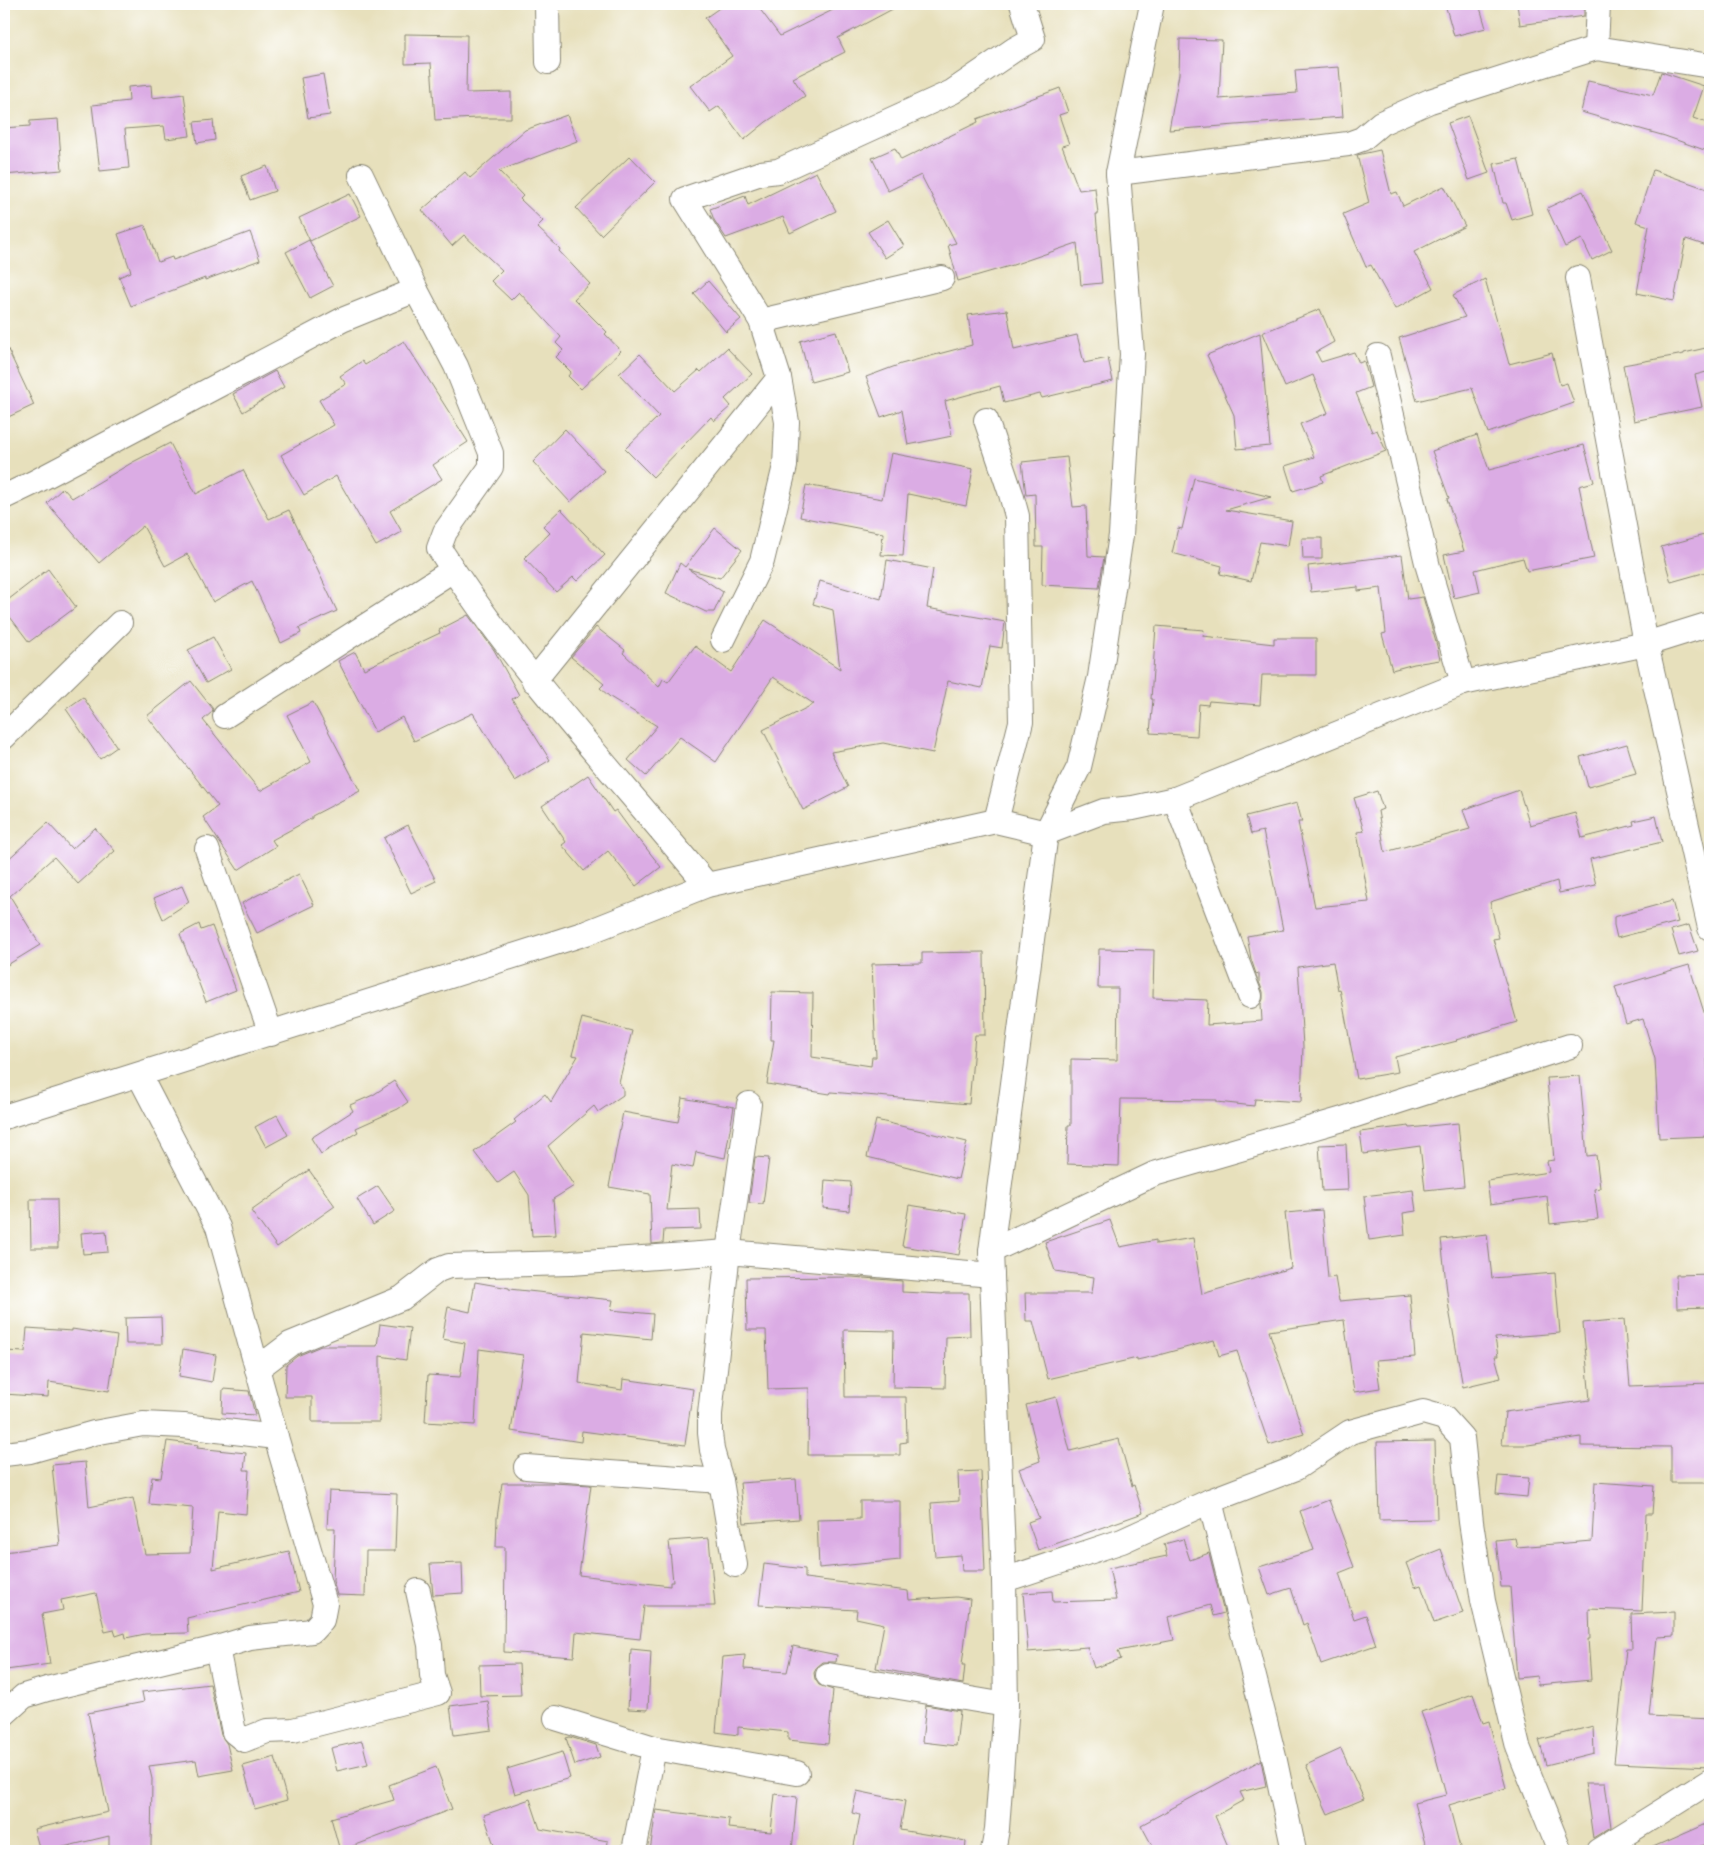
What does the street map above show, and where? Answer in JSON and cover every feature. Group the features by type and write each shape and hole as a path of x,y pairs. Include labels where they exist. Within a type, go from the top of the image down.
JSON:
{"street":[{"path":"547,4 548,62"},
{"path":"723,640 762,561 785,466 787,422 779,378 761,321 685,200 761,173 778,171 952,92 1033,39 1022,4"},
{"path":"993,1851 997,1830 1006,1705 1004,1580 991,1251 1046,833 1079,766 1100,677 1121,535 1132,354 1118,173 1152,4"},
{"path":"1596,48 1598,4"},
{"path":"1118,173 1348,144 1362,139 1381,123 1430,101 1596,48 1710,66"},
{"path":"361,175 416,290 456,366 491,453 491,467 445,532 439,548 534,681 639,802 707,885"},
{"path":"761,321 942,278"},
{"path":"1578,278 1646,644 1710,928"},
{"path":"4,497 342,320 416,290"},
{"path":"1378,356 1428,566 1463,683"},
{"path":"534,681 779,378"},
{"path":"986,420 1017,516 1021,722 996,821"},
{"path":"225,716 454,570"},
{"path":"4,737 120,623"},
{"path":"4,1117 586,934 707,885 996,821 1046,833 1104,811 1133,808 1175,799 1463,683 1646,644 1710,624"},
{"path":"1175,799 1250,996"},
{"path":"207,849 271,1034"},
{"path":"991,1251 1154,1174 1343,1119 1570,1046"},
{"path":"4,1714 24,1696 250,1638 312,1631 322,1620 325,1604 276,1438 218,1227 139,1075"},
{"path":"735,1565 721,1481 712,1450 710,1414 728,1252 749,1104"},
{"path":"257,1369 290,1344 402,1298 438,1270 449,1266 571,1263 728,1252 992,1274"},
{"path":"1004,1580 1122,1541 1210,1501 1296,1468 1350,1432 1423,1412 1444,1418 1462,1438 1471,1522 1484,1601 1518,1747 1560,1851"},
{"path":"4,1454 30,1451 94,1433 143,1424 184,1426 276,1438"},
{"path":"526,1467 721,1481"},
{"path":"1210,1501 1275,1761 1294,1851"},
{"path":"217,1648 234,1732 244,1740 267,1731 293,1730 429,1696 438,1693 432,1675 430,1645 418,1592"},
{"path":"828,1675 1006,1705"},
{"path":"556,1718 654,1748 797,1773"},
{"path":"634,1851 654,1748"},
{"path":"1598,1851 1710,1781"}],"building":[{"path":"725,4 756,4 780,36 845,4 902,4 838,38 845,52 793,78 805,96 766,122 744,140 719,106 710,112 690,86 732,56 705,18"},
{"path":"1445,4 1479,4 1486,28 1454,36"},
{"path":"1517,4 1584,4 1584,16 1520,25"},
{"path":"405,34 467,35 466,93 511,92 511,118 435,120 431,63 405,64"},
{"path":"1180,39 1222,40 1219,99 1297,93 1295,70 1339,67 1343,117 1169,130 1179,74"},
{"path":"1661,72 1704,86 1693,118 1710,124 1710,152 1665,136 1581,112 1588,81 1653,95"},
{"path":"323,74 330,115 308,118 301,78"},
{"path":"151,85 152,98 184,94 190,136 166,139 164,126 125,129 129,168 100,171 92,105 129,101 128,87"},
{"path":"1060,88 1068,112 1059,115 1069,144 1062,146 1079,190 1095,188 1102,283 1081,285 1077,243 958,281 948,245 956,243 921,175 888,191 872,158 895,148 901,160 978,122 977,119"},
{"path":"567,115 577,141 499,171 523,196 520,199 543,221 537,227 560,249 559,251 590,284 574,299 607,332 605,334 621,351 581,389 568,376 571,372 556,357 563,350 556,343 561,337 519,292 511,300 491,281 502,270 464,235 452,246 422,210 465,172 470,178 525,130"},
{"path":"1468,116 1489,173 1469,180 1448,123"},
{"path":"58,119 62,170 4,175 4,128 30,126 30,121"},
{"path":"213,120 215,140 197,143 194,122"},
{"path":"1380,150 1391,194 1397,192 1403,206 1444,186 1465,226 1414,252 1433,288 1395,309 1371,265 1366,267 1343,214 1369,203 1357,155"},
{"path":"630,156 655,182 601,235 576,208"},
{"path":"1518,159 1532,214 1512,220 1506,203 1503,203 1494,164"},
{"path":"267,166 275,191 250,200 241,176"},
{"path":"1653,170 1710,190 1710,247 1686,239 1674,301 1637,293 1649,226 1636,222"},
{"path":"816,172 836,211 790,233 783,217 726,238 714,220 710,209 745,196 748,205"},
{"path":"1583,191 1612,250 1592,260 1582,239 1565,247 1547,208"},
{"path":"350,194 361,216 310,241 299,218"},
{"path":"888,220 904,246 885,258 868,232"},
{"path":"145,225 158,262 172,257 173,260 250,232 260,260 205,280 205,278 131,306 119,277 131,272 118,234"},
{"path":"309,240 333,286 310,298 286,252"},
{"path":"1485,279 1509,364 1552,353 1560,385 1567,383 1574,403 1488,433 1472,388 1417,401 1399,338 1465,317 1453,295"},
{"path":"708,281 741,319 726,332 694,294"},
{"path":"1320,309 1334,342 1316,352 1321,362 1354,352 1359,363 1364,361 1371,387 1356,393 1372,432 1377,430 1386,451 1321,476 1323,482 1293,491 1285,466 1314,457 1300,424 1328,413 1313,375 1285,387 1262,333"},
{"path":"1007,310 1014,350 1077,335 1084,363 1108,358 1113,381 1042,398 1040,394 1004,403 1000,386 945,401 952,436 908,445 902,410 881,417 866,377 901,364 972,345 968,315"},
{"path":"836,331 848,372 811,382 800,341"},
{"path":"1260,333 1270,446 1237,449 1234,415 1207,355"},
{"path":"4,341 34,405 4,419"},
{"path":"404,341 468,442 433,465 442,479 390,511 402,532 376,546 336,476 304,495 281,455 334,425 319,400 346,384 340,376 362,361 365,365"},
{"path":"1710,347 1710,371 1695,375 1702,407 1634,421 1623,365 1684,354"},
{"path":"727,348 752,374 725,399 731,406 714,421 711,417 653,477 625,449 659,416 619,374 640,354 675,391 699,370 701,372"},
{"path":"275,371 284,387 243,412 233,394"},
{"path":"565,429 604,471 570,502 533,462"},
{"path":"1477,435 1489,470 1584,445 1594,482 1579,486 1594,558 1527,571 1523,558 1475,570 1480,592 1454,598 1444,555 1464,551 1447,499 1449,498 1432,451"},
{"path":"170,443 196,494 243,470 269,519 289,510 337,611 299,628 301,633 281,643 252,581 213,602 187,554 165,566 143,526 99,563 47,503 63,488 72,498 133,462"},
{"path":"891,453 973,469 966,506 908,494 903,556 881,555 883,533 800,517 806,485 882,499"},
{"path":"1067,457 1073,507 1086,506 1088,556 1104,557 1099,588 1042,585 1043,547 1036,547 1035,494 1026,495 1022,462"},
{"path":"1194,478 1271,497 1226,510 1292,521 1288,546 1260,542 1251,581 1220,574 1222,566 1172,553 1178,528 1182,529"},
{"path":"561,509 605,555 577,581 573,577 556,592 524,558 550,533 543,526"},
{"path":"715,528 742,550 720,578 688,569 723,592 714,612 706,612 666,593 680,563 685,567"},
{"path":"1704,535 1710,558 1710,571 1671,582 1661,547"},
{"path":"1302,538 1322,538 1322,559 1303,559"},
{"path":"1402,555 1408,599 1423,597 1440,660 1392,670 1382,634 1386,633 1381,588 1358,591 1358,587 1311,592 1308,566"},
{"path":"887,560 933,569 927,608 1005,622 1002,648 990,646 982,688 948,681 933,753 883,743 831,752 848,787 803,810 763,730 814,704 773,677 716,762 680,737 646,776 628,760 657,726 610,697 600,688 604,684 571,657 596,627 625,650 623,653 659,687 663,679 668,682 695,646 731,672 765,620 840,669 833,610 813,604 820,581 881,599"},
{"path":"48,569 76,607 29,642 4,609 4,603"},
{"path":"468,615 494,650 519,695 512,699 550,760 515,781 473,713 414,741 402,717 375,732 338,661 355,652 364,669 440,633 439,630"},
{"path":"1156,626 1204,630 1203,636 1274,644 1274,638 1316,638 1316,675 1262,675 1260,705 1209,701 1208,705 1199,704 1197,736 1150,733"},
{"path":"213,637 231,669 206,683 188,650"},
{"path":"191,681 213,709 203,720 260,791 311,762 287,715 313,702 360,791 312,816 312,818 272,840 276,846 238,870 203,817 218,806 147,716"},
{"path":"83,697 117,747 100,759 66,709"},
{"path":"1627,744 1636,774 1588,787 1580,757"},
{"path":"588,775 613,812 616,810 661,867 636,886 608,851 584,871 562,845 566,842 542,806"},
{"path":"1519,790 1530,825 1575,813 1582,838 1634,825 1633,821 1656,816 1662,842 1590,859 1596,885 1559,893 1557,881 1490,902 1499,938 1493,939 1517,1022 1457,1041 1395,1057 1398,1072 1357,1079 1333,962 1298,967 1303,1046 1301,1102 1255,1099 1254,1106 1217,1102 1217,1100 1121,1099 1119,1166 1067,1164 1068,1125 1071,1125 1071,1059 1117,1060 1118,988 1098,988 1099,949 1154,950 1153,998 1208,1000 1207,1025 1262,1021 1261,1004 1263,992 1259,982 1259,973 1256,974 1251,959 1247,936 1283,930 1263,831 1251,834 1246,816 1297,803 1302,822 1298,822 1315,907 1369,902 1357,832 1364,831 1354,798 1377,791 1383,809 1378,811 1385,852 1470,829 1463,810"},
{"path":"48,823 72,849 95,828 115,851 78,884 54,857 10,896 40,945 4,967 4,863"},
{"path":"408,825 436,881 411,893 384,838"},
{"path":"299,874 314,905 257,933 242,903"},
{"path":"182,886 189,902 163,919 154,898"},
{"path":"1672,901 1678,922 1617,938 1614,917"},
{"path":"199,924 201,930 212,926 236,990 206,1002 180,934"},
{"path":"1689,925 1698,951 1679,956 1671,930"},
{"path":"984,952 985,1035 975,1035 969,1104 831,1092 830,1094 767,1084 774,1040 771,1040 772,992 813,993 812,1057 871,1066 872,1057 876,1057 872,964 922,963 922,953"},
{"path":"1689,965 1710,1031 1706,1032 1710,1136 1659,1138 1655,1059 1643,1019 1626,1024 1615,987"},
{"path":"582,1018 632,1031 619,1082 623,1088 623,1095 598,1112 594,1106 548,1146 574,1186 553,1199 556,1235 532,1236 529,1195 514,1172 498,1183 474,1152 516,1122 514,1120 545,1094 551,1102 578,1056 572,1055"},
{"path":"1580,1076 1587,1156 1596,1155 1600,1188 1594,1189 1598,1219 1550,1224 1547,1196 1490,1204 1487,1181 1549,1172 1547,1161 1554,1160 1547,1078"},
{"path":"394,1081 408,1102 398,1109 356,1128 358,1132 321,1154 311,1138 353,1111 350,1105 373,1095"},
{"path":"682,1098 734,1107 725,1158 696,1152 693,1168 672,1164 667,1210 700,1209 701,1229 664,1230 663,1243 652,1244 650,1194 609,1187 623,1112 678,1122"},
{"path":"277,1115 288,1135 266,1147 255,1127"},
{"path":"876,1120 967,1142 958,1179 867,1157"},
{"path":"1458,1123 1464,1186 1425,1190 1420,1146 1363,1154 1360,1132"},
{"path":"1346,1144 1348,1190 1322,1191 1319,1145"},
{"path":"755,1157 769,1158 763,1204 749,1203"},
{"path":"309,1170 335,1206 277,1247 251,1211"},
{"path":"825,1180 851,1182 849,1211 823,1208"},
{"path":"378,1186 395,1211 373,1225 357,1199"},
{"path":"1413,1190 1416,1211 1403,1213 1405,1235 1369,1240 1364,1196"},
{"path":"30,1199 57,1199 58,1248 31,1248"},
{"path":"909,1205 966,1214 959,1255 902,1246"},
{"path":"1322,1210 1328,1278 1335,1277 1339,1301 1410,1295 1415,1357 1376,1360 1380,1388 1354,1392 1344,1320 1269,1331 1304,1434 1269,1445 1237,1351 1219,1356 1214,1340 1155,1356 1137,1360 1137,1358 1048,1379 1033,1321 1026,1321 1025,1293 1092,1293 1094,1277 1055,1271 1045,1242 1110,1220 1120,1247 1156,1240 1156,1244 1193,1238 1202,1294 1291,1268 1285,1213"},
{"path":"106,1231 108,1252 83,1254 81,1233"},
{"path":"1487,1234 1492,1278 1555,1273 1560,1333 1495,1338 1498,1356 1495,1356 1501,1378 1463,1387 1449,1309 1441,1239"},
{"path":"1710,1274 1710,1307 1677,1308 1676,1275"},
{"path":"852,1277 902,1281 902,1292 969,1293 970,1336 946,1337 945,1388 893,1387 894,1331 844,1330 845,1397 906,1397 907,1442 900,1443 900,1455 808,1455 809,1388 768,1389 766,1330 747,1330 746,1278"},
{"path":"475,1282 509,1289 613,1300 611,1310 653,1314 651,1339 584,1332 579,1383 622,1390 623,1379 693,1389 685,1445 582,1431 581,1442 511,1431 523,1355 479,1349 475,1425 425,1422 428,1375 460,1377 465,1343 442,1339 448,1307 470,1312"},
{"path":"161,1317 162,1344 126,1344 125,1318"},
{"path":"1624,1319 1630,1386 1710,1383 1710,1483 1671,1483 1671,1447 1581,1446 1581,1437 1528,1445 1502,1445 1505,1412 1590,1400 1583,1323"},
{"path":"380,1324 410,1328 406,1360 380,1356 380,1422 312,1422 312,1397 285,1397 286,1365 297,1356 321,1346 377,1346"},
{"path":"27,1328 72,1331 72,1329 117,1336 109,1391 49,1382 48,1397 4,1394 4,1351 25,1352"},
{"path":"183,1349 216,1355 212,1382 179,1376"},
{"path":"223,1389 249,1391 255,1415 222,1413"},
{"path":"1056,1397 1070,1451 1119,1439 1132,1486 1134,1485 1143,1513 1038,1550 1028,1522 1039,1518 1019,1469 1040,1461 1026,1405"},
{"path":"167,1441 198,1445 197,1448 246,1453 244,1470 249,1470 246,1514 218,1511 213,1569 289,1551 299,1592 187,1618 188,1633 145,1634 126,1638 125,1633 116,1636 114,1630 105,1632 96,1593 61,1600 63,1610 42,1614 50,1664 6,1670 4,1655 4,1552 60,1545 52,1465 85,1462 89,1507 133,1498 145,1554 190,1553 193,1508 149,1504 152,1477 161,1478"},
{"path":"1435,1441 1437,1519 1379,1520 1377,1442"},
{"path":"981,1471 985,1571 962,1571 961,1555 935,1557 931,1503 959,1501 958,1472"},
{"path":"1498,1476 1529,1478 1527,1497 1496,1494"},
{"path":"796,1479 799,1519 744,1523 740,1483"},
{"path":"1595,1482 1654,1486 1652,1514 1646,1514 1642,1611 1589,1609 1590,1639 1588,1639 1591,1680 1538,1685 1537,1676 1517,1678 1510,1587 1501,1587 1496,1540 1515,1538 1517,1547 1592,1541"},
{"path":"502,1483 591,1485 579,1575 670,1586 670,1582 673,1582 669,1541 709,1538 715,1606 644,1606 640,1639 576,1632 574,1657 504,1652 505,1547 496,1547 497,1518"},
{"path":"329,1491 397,1494 395,1551 366,1551 365,1596 337,1595 333,1581 335,1528 327,1528"},
{"path":"1329,1500 1354,1567 1339,1573 1354,1619 1366,1615 1376,1645 1321,1664 1307,1623 1303,1625 1291,1588 1269,1595 1259,1567 1314,1550 1300,1511"},
{"path":"860,1501 900,1501 900,1560 819,1568 817,1520 860,1519"},
{"path":"1183,1539 1190,1560 1209,1553 1224,1613 1213,1616 1210,1605 1169,1617 1174,1640 1118,1651 1121,1659 1094,1668 1087,1647 1028,1652 1023,1593 1052,1591 1053,1602 1116,1600 1109,1568 1167,1556 1164,1544"},
{"path":"1441,1549 1463,1613 1434,1623 1421,1585 1415,1587 1406,1563"},
{"path":"462,1563 463,1593 433,1595 430,1564"},
{"path":"764,1564 805,1569 805,1578 908,1591 909,1600 956,1597 970,1599 962,1665 965,1665 963,1684 876,1668 884,1624 856,1618 857,1610 759,1605"},
{"path":"1674,1612 1674,1636 1657,1637 1649,1716 1710,1719 1710,1767 1614,1763 1626,1649 1632,1649 1631,1614"},
{"path":"793,1646 837,1655 836,1662 823,1662 814,1673 819,1685 833,1690 828,1744 788,1740 788,1732 738,1727 738,1735 716,1732 723,1657 745,1655 744,1669 787,1672"},
{"path":"631,1649 651,1651 648,1710 628,1709"},
{"path":"519,1664 521,1695 480,1696 479,1665"},
{"path":"210,1684 221,1735 227,1744 233,1770 199,1776 196,1760 149,1766 152,1779 151,1848 109,1848 109,1836 40,1851 34,1829 108,1812 88,1713 144,1702 142,1692"},
{"path":"1473,1694 1483,1723 1489,1721 1506,1788 1449,1805 1461,1851 1427,1851 1414,1803 1446,1795 1430,1736 1421,1712"},
{"path":"488,1701 492,1730 454,1735 450,1706"},
{"path":"926,1705 960,1711 956,1746 922,1742"},
{"path":"1593,1726 1594,1753 1546,1765 1539,1740"},
{"path":"570,1737 596,1745 600,1757 575,1765 566,1738"},
{"path":"362,1741 368,1764 337,1771 331,1748"},
{"path":"1341,1749 1364,1799 1328,1814 1306,1765"},
{"path":"562,1752 570,1778 515,1794 507,1769"},
{"path":"275,1757 287,1800 255,1809 243,1766"},
{"path":"1261,1760 1266,1786 1240,1792 1244,1800 1215,1816 1230,1851 1155,1851 1141,1825"},
{"path":"436,1767 452,1809 340,1851 331,1818 394,1800 389,1785"},
{"path":"1585,1783 1605,1783 1611,1827 1593,1838"},
{"path":"857,1791 905,1801 900,1830 966,1841 965,1851 853,1851 860,1815 852,1813"},
{"path":"775,1794 797,1797 792,1851 650,1851 656,1810 729,1819 728,1828 771,1832"},
{"path":"530,1799 540,1829 608,1841 607,1851 496,1851 484,1815"},
{"path":"1710,1822 1710,1842 1689,1851 1644,1851"}]}
